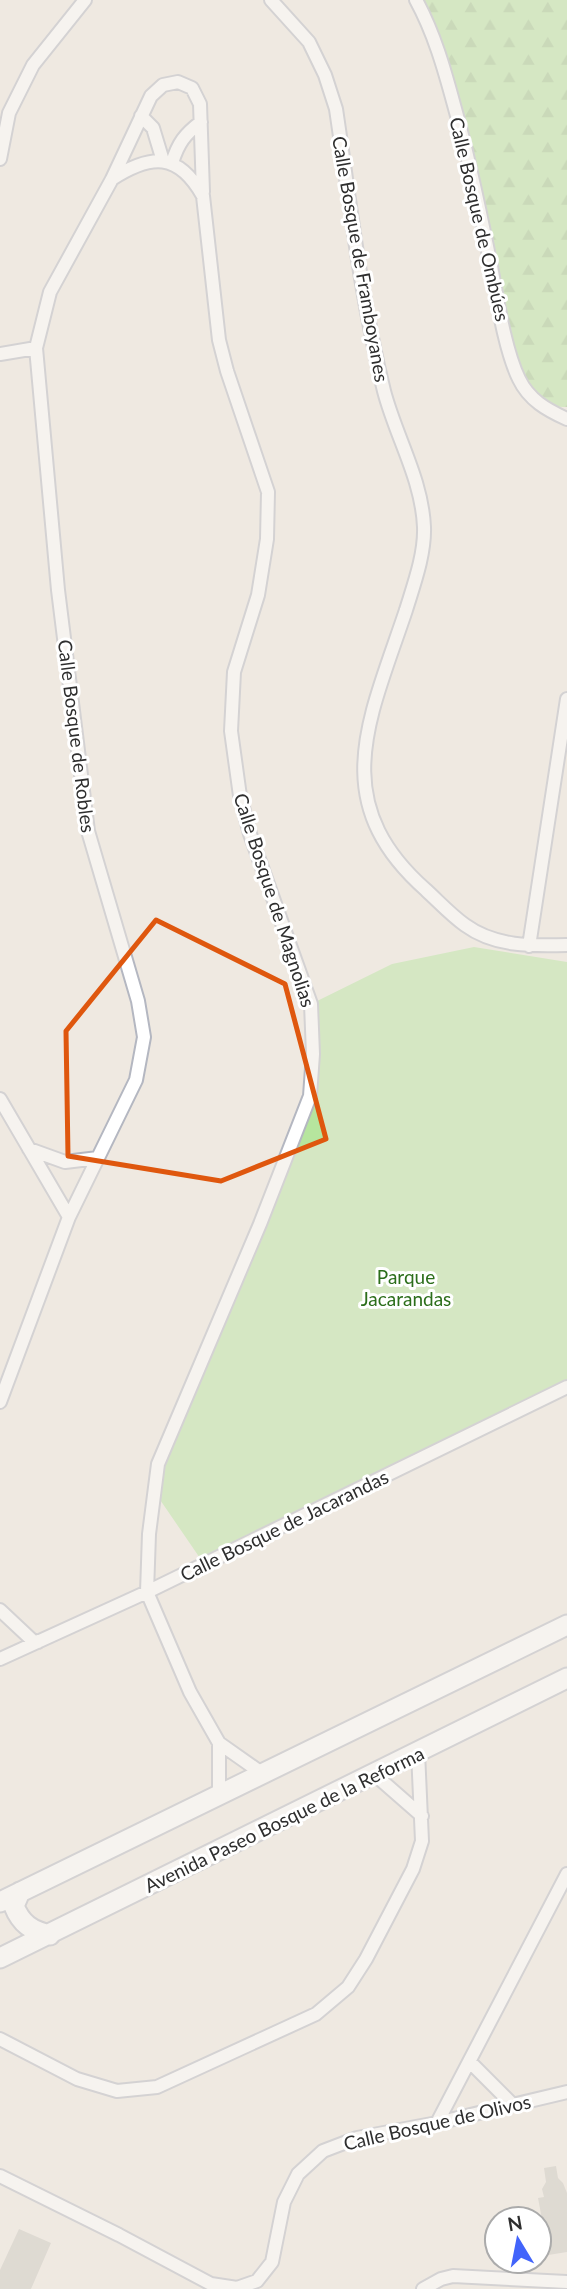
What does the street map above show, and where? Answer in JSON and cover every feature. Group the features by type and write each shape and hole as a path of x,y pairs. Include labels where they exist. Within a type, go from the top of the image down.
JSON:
{"main road":[{"path":"0,1902 567,1625"},
{"name":"Avenida Paseo Bosque de la Reforma","path":"0,1958 567,1678"},
{"path":"20,1892 13,1906 19,1920 36,1932 50,1935"}],"street":[{"path":"0,159 9,113 33,65 85,0"},
{"name":"Calle Bosque de Framboyanes","path":"271,0 309,42 325,75 335,109 373,341 385,394 419,491 424,529 416,579 369,722 363,772 367,807 384,844 410,876 466,926 495,940 529,946 567,945"},
{"name":"Calle Bosque de Ombúes","path":"416,0 428,21 443,66 474,179 514,369 534,400 567,419"},
{"name":"Calle Bosque de Robles","path":"1,1395 69,1217 136,1080 144,1037 138,1001 88,831 58,590 36,348 50,292 112,179 151,96 163,85 178,82 192,88 200,104 203,196"},
{"path":"141,116 153,128 168,162"},
{"path":"168,162 186,134 201,122"},
{"path":"112,179 129,168 146,162 168,162 184,170 203,196"},
{"name":"Calle Bosque de Magnolias","path":"203,196 219,340 268,492 267,539 258,595 234,672 230,731 240,796 250,834 311,1004 313,1054 310,1096 260,1224 158,1464 149,1534 147,1592 190,1692 219,1743 263,1774"},
{"path":"0,354 36,348"},
{"path":"529,946 567,699"},
{"path":"0,1099 69,1217"},
{"path":"29,1149 65,1162 97,1158"},
{"name":"Calle Bosque de Jacarandas","path":"0,1659 147,1592 567,1387"},
{"path":"0,1610 33,1641 38,1642"},
{"name":"Calle Bosque de Magnolias","path":"219,1743 219,1795"},
{"path":"0,2039 77,2080 117,2091 157,2087 316,2014 348,1987 366,1959 413,1869 422,1841 418,1752"},
{"path":"374,1774 422,1816"},
{"path":"437,2123 567,1874"},
{"path":"470,2062 512,2104"},
{"name":"Calle Bosque de Olivos","path":"0,2176 211,2284 237,2288 257,2281 272,2262 284,2202 298,2174 323,2151 357,2138 437,2123 567,2092"},
{"path":"422,2289 453,2276 567,2282"}],"highlighted area":[{"path":"156,920 285,984 326,1139 221,1181 68,1156 66,1031"}],"green space":[{"path":"421,0 567,0 567,407 551,405 538,397 524,378 518,364 469,141 447,61"},
{"name":"Parque Jacarandas","path":"474,947 567,962 567,1387 204,1564 154,1491 310,1096 311,1004 392,964"}],"building":[{"path":"556,2166 558,2178 567,2193 567,2252 553,2254 553,2205 539,2205 538,2198 544,2197 542,2189 546,2182 544,2168"},
{"path":"19,2229 51,2243 31,2289 0,2289 0,2270"}]}
